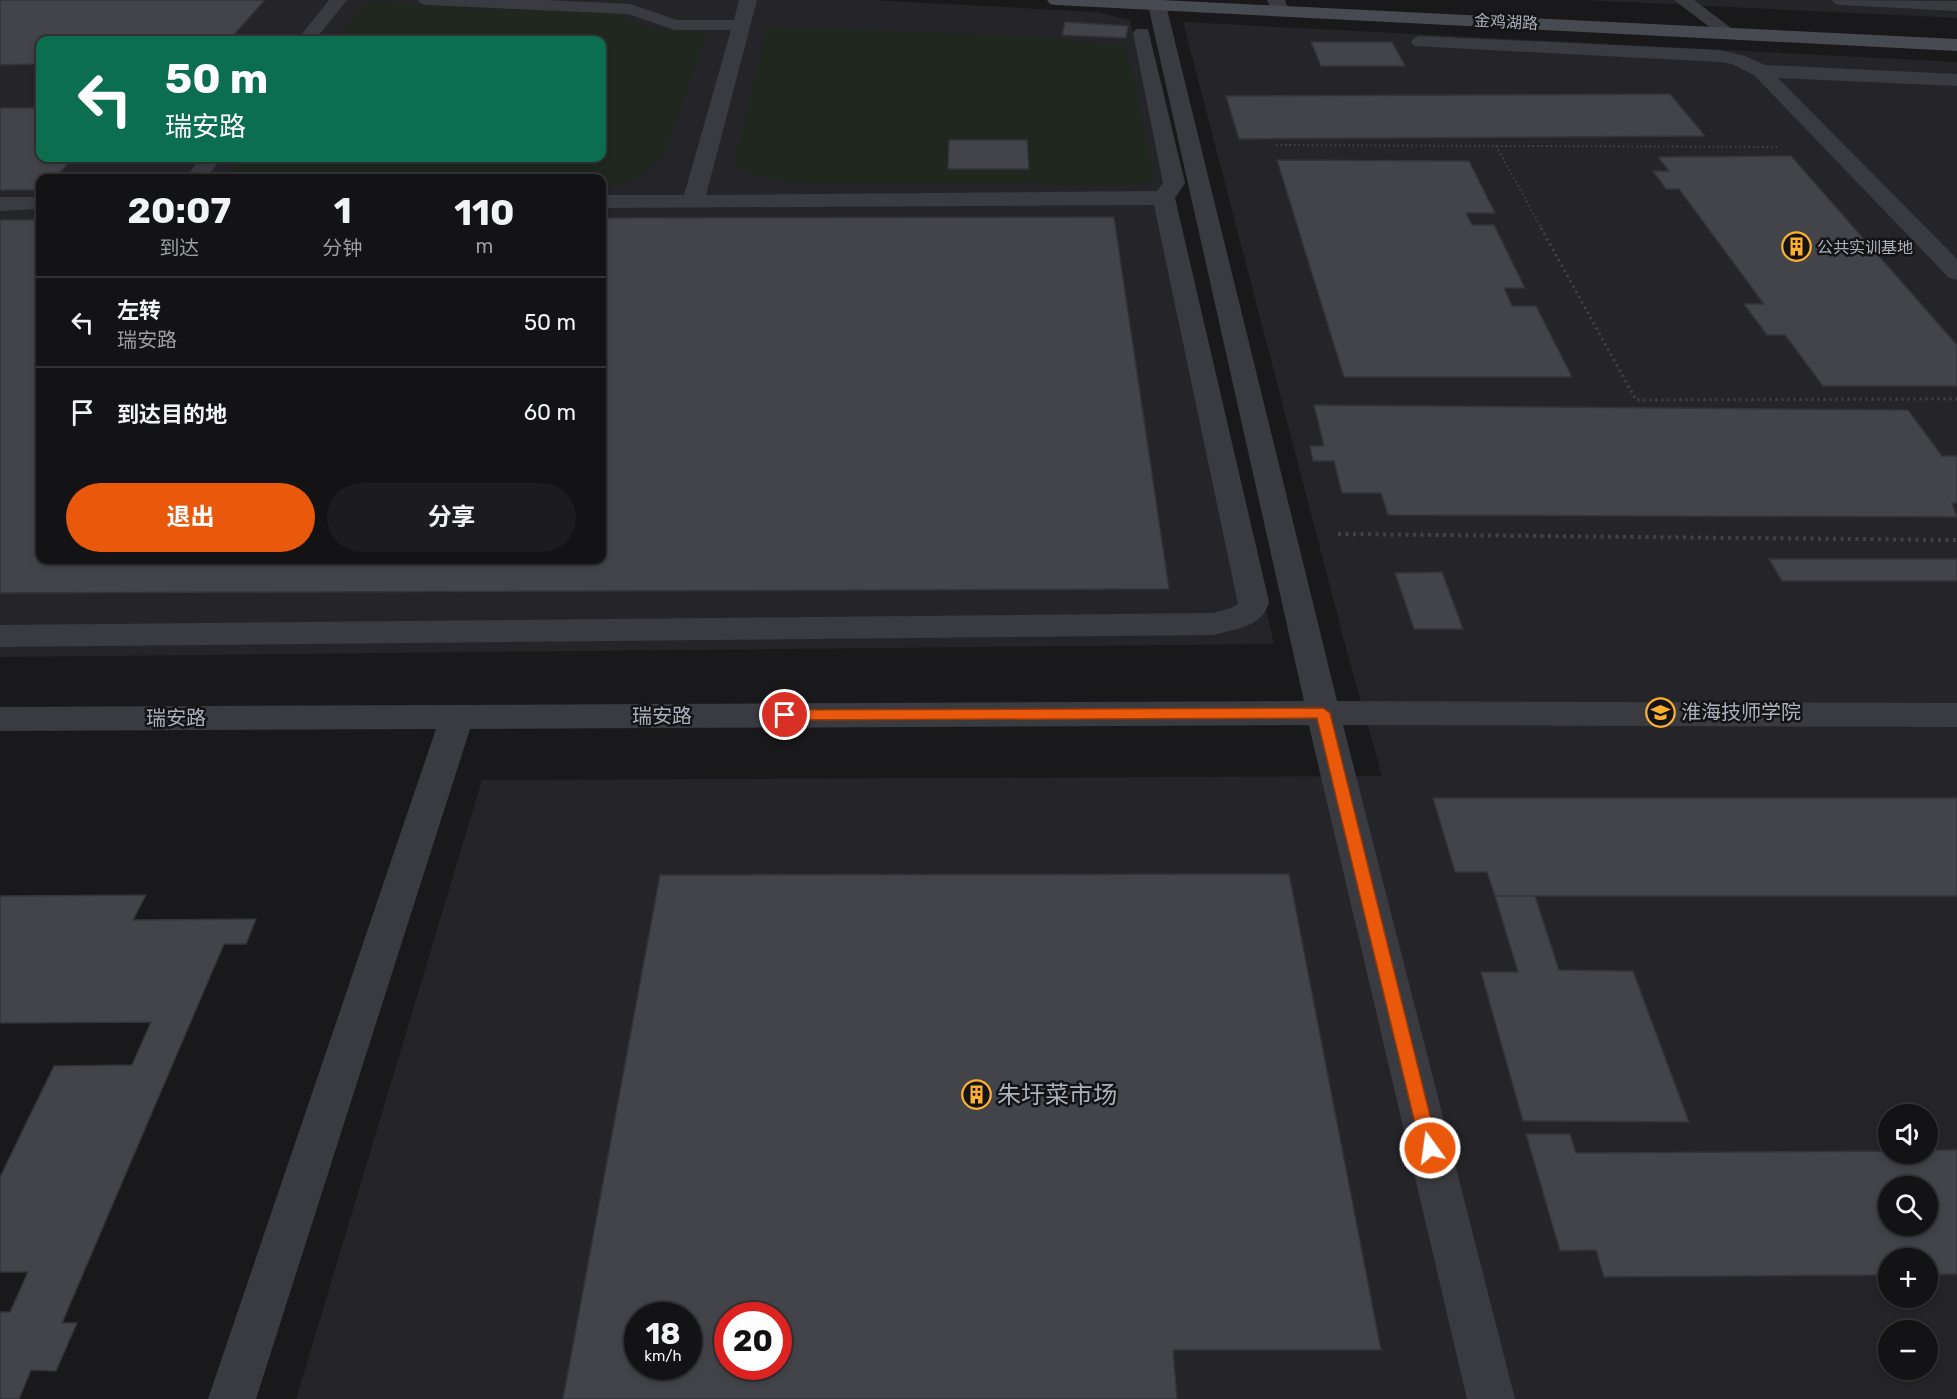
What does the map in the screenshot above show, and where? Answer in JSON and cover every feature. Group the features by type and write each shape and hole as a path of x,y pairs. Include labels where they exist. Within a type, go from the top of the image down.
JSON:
{"street":[{"path":"309,36 338,0"},
{"path":"427,0 630,9 675,24 741,25"},
{"path":"693,202 748,0"},
{"name":"金鸡湖路","path":"1056,0 1157,5 1278,6 1730,34 1957,45"},
{"path":"1683,0 1730,34"},
{"path":"1840,0 1948,4"},
{"path":"1157,5 1323,713 1491,1399"},
{"path":"0,636 1213,624 1242,616 1252,609 1254,603 1164,198 1174,183 1142,33"},
{"path":"1420,42 1719,56 1738,60 1761,71 1838,147 1957,273"},
{"path":"1761,71 1957,80"},
{"path":"198,174 209,162"},
{"path":"606,202 1164,198"},
{"path":"0,204 36,203"},
{"name":"瑞安路","path":"0,719 1323,713 1957,715"},
{"path":"232,1399 457,717"}],"path":[{"path":"1276,145 1838,147"},
{"path":"1496,146 1636,400 1957,399"},
{"path":"1338,534 1957,540"}],"shaded area":[{"path":"0,0 871,0 1097,12 1130,20 1274,644 0,657"},
{"path":"1584,0 1957,0 1957,18 1707,6"},
{"path":"368,1 602,12 654,28 670,31 708,32 665,153 639,178 621,185 606,188 606,174 230,174 240,162 606,162 606,36 340,36"},
{"path":"1183,22 1957,62 1957,1399 296,1399 482,780 1382,776 1346,648"},
{"path":"766,26 1048,37 1127,46 1154,174 1149,182 1135,186 805,184 779,181 754,174 738,167 736,155"}],"building":[{"path":"0,0 265,0 233,36 36,36 36,64 0,65"},
{"path":"1065,22 1128,26 1126,38 1062,35"},
{"path":"1311,42 1392,42 1405,66 1321,66"},
{"path":"1670,94 1705,136 1239,139 1226,96"},
{"path":"0,108 36,108 36,162 70,162 58,174 36,174 36,190 0,190"},
{"path":"949,140 1027,140 1029,169 948,169"},
{"name":"公共实训基地","path":"1791,156 1957,345 1957,386 1823,386 1785,335 1767,335 1744,304 1764,304 1679,189 1666,189 1653,171 1669,171 1658,157"},
{"path":"1277,160 1469,161 1495,213 1466,213 1472,225 1494,225 1525,288 1504,288 1512,306 1536,306 1572,377 1344,377"},
{"path":"1114,217 1169,589 0,593 0,220 36,220 36,564 606,564 606,218"},
{"path":"1314,405 1908,410 1942,456 1957,456 1957,503 1952,503 1957,517 1388,515 1381,493 1342,493 1334,461 1313,461 1310,446 1324,446"},
{"path":"1769,559 1957,559 1957,581 1782,581"},
{"path":"1442,572 1463,629 1414,629 1395,573"},
{"path":"1433,798 1957,798 1957,896 1495,896 1487,872 1455,872"},
{"name":"朱圩菜市场","path":"1289,874 1381,1350 1173,1350 1177,1399 563,1399 660,875"},
{"path":"146,895 133,920 256,919 246,944 224,944 62,1323 77,1323 56,1371 31,1370 19,1399 0,1399 0,1312 10,1312 28,1272 0,1272 0,1177 54,1066 132,1065 151,1022 0,1023 0,896"},
{"path":"1495,896 1535,896 1559,970 1633,971 1689,1122 1523,1121 1481,972 1518,972"},
{"path":"1526,1134 1570,1134 1576,1153 1878,1151 1878,1164 1938,1164 1938,1150 1957,1150 1957,1274 1938,1275 1938,1248 1878,1248 1878,1275 1604,1277 1596,1250 1560,1251"}],"place":[{"name":"公共实训基地","path":"1796,247"},
{"name":"淮海技师学院","path":"1660,712"},
{"name":"朱圩菜市场","path":"976,1095"}],"route":[{"path":"785,715 1323,713 1430,1148"}]}
